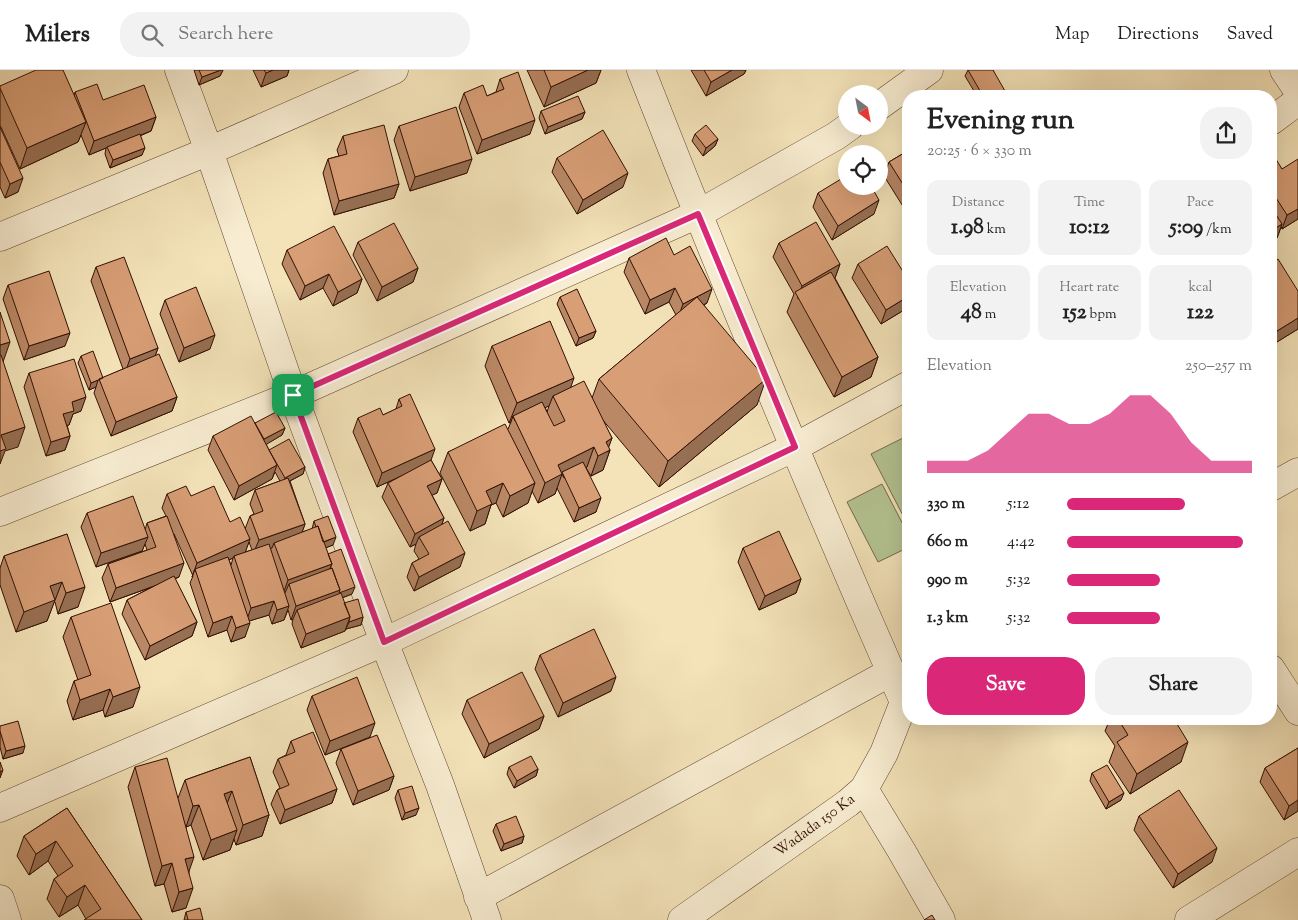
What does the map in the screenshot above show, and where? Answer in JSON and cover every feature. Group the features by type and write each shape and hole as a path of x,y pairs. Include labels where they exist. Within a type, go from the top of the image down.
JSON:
{"street":[{"path":"179,70 293,395 384,642 440,785 482,908 891,672"},
{"path":"0,237 209,151 394,70"},
{"path":"642,70 698,214 795,447 891,672 902,693"},
{"path":"888,100 929,70"},
{"path":"1284,70 1298,92"},
{"path":"1277,117 1298,101"},
{"path":"0,512 293,395 698,214 838,135"},
{"path":"0,808 384,642 795,447 902,389"},
{"path":"1277,484 1298,472"},
{"path":"1277,678 1298,711"},
{"name":"Wadada 150 Ka","path":"682,920 848,804 864,789 884,753 902,710"},
{"path":"864,789 941,920"},
{"path":"1189,920 1298,852"},
{"path":"0,899 7,920"}],"green space":[{"path":"902,438 902,514 871,454"},
{"path":"882,484 902,523 902,550 878,562 847,502"}],"building":[{"path":"36,70 63,70 86,122 27,148 0,86"},
{"path":"199,70 221,70 202,77"},
{"path":"544,70 588,70 551,87"},
{"path":"704,70 732,70 711,82"},
{"path":"968,70 993,70 1004,90 980,90"},
{"path":"518,72 535,120 482,140 464,93 483,85 487,96 504,89 500,79"},
{"path":"97,84 103,100 144,85 156,117 94,141 75,92"},
{"path":"578,96 585,112 548,127 541,111"},
{"path":"456,107 472,159 415,177 399,126"},
{"path":"384,125 399,184 339,201 328,159 347,154 343,136"},
{"path":"706,125 718,139 706,148 695,134"},
{"path":"0,127 23,178 10,184 0,162"},
{"path":"603,130 628,173 583,200 557,158"},
{"path":"140,134 145,148 113,160 107,147"},
{"path":"902,154 902,183 889,162"},
{"path":"1298,159 1298,209 1287,215 1277,199 1277,161 1282,169"},
{"path":"838,181 838,195 876,195 879,200 838,226 818,193"},
{"path":"1277,216 1282,224 1277,227"},
{"path":"816,222 840,264 802,286 779,243"},
{"path":"394,223 418,268 382,287 358,242"},
{"path":"334,226 362,279 338,292 329,274 305,286 287,250"},
{"path":"666,238 674,255 690,246 712,289 683,304 675,288 650,300 629,258"},
{"path":"887,246 902,270 902,300 886,310 858,264"},
{"path":"124,257 158,348 130,359 96,267"},
{"path":"1277,260 1298,291 1298,318 1277,331"},
{"path":"49,271 70,333 29,346 8,285"},
{"path":"831,272 878,357 842,377 795,292"},
{"path":"196,287 215,335 184,348 165,300"},
{"path":"577,289 596,331 579,338 560,297"},
{"path":"697,297 766,379 668,461 599,379"},
{"path":"0,312 10,342 0,345"},
{"path":"550,321 574,378 517,403 492,346"},
{"path":"93,351 103,378 91,383 81,356"},
{"path":"159,354 177,397 116,422 99,379"},
{"path":"0,355 25,427 1,435 6,449 0,451"},
{"path":"74,359 86,397 72,402 74,411 63,414 70,436 51,442 29,373"},
{"path":"584,381 612,438 606,442 610,450 598,456 594,447 558,465 562,474 545,483 513,416 542,402 554,426 565,421 553,396"},
{"path":"410,394 435,449 382,473 358,418 380,408 383,415 402,406 399,399"},
{"path":"276,412 285,428 264,439 255,423"},
{"path":"251,416 277,465 239,486 213,436"},
{"path":"505,424 535,483 510,496 503,483 486,491 492,504 477,511 448,452"},
{"path":"289,439 305,467 285,478 269,450"},
{"path":"431,460 442,479 427,486 444,518 415,534 388,483"},
{"path":"583,462 601,498 579,508 562,472"},
{"path":"288,478 305,524 259,540 250,516 263,511 255,490"},
{"path":"186,486 191,496 214,486 230,522 240,517 250,539 197,563 167,494"},
{"path":"133,496 148,537 101,553 87,513"},
{"path":"167,516 184,563 116,588 108,564 156,547 147,523"},
{"path":"328,516 336,537 323,542 318,526 316,527 314,521"},
{"path":"448,521 465,553 419,577 412,563 429,554 419,537"},
{"path":"318,526 332,564 288,580 274,543"},
{"path":"779,531 801,579 765,596 743,548"},
{"path":"67,534 85,587 66,593 62,582 50,586 55,600 24,612 4,556"},
{"path":"269,544 289,606 277,610 274,601 251,608 234,556"},
{"path":"341,549 355,587 339,593 340,590 332,568 330,569 332,564 328,554"},
{"path":"228,557 250,623 236,628 232,616 213,623 195,569"},
{"path":"332,568 340,590 296,606 289,584"},
{"path":"174,576 197,622 150,646 127,600"},
{"path":"341,593 350,617 306,634 297,610"},
{"path":"358,599 363,617 349,622 350,617 344,603"},
{"path":"111,603 140,687 113,697 110,689 80,700 74,681 91,675 71,617"},
{"path":"594,629 616,677 563,703 540,655"},
{"path":"522,672 544,716 489,744 467,700"},
{"path":"357,677 375,723 330,741 312,696"},
{"path":"18,721 25,746 6,751 0,726"},
{"path":"1122,725 1178,725 1188,742 1137,774 1117,742 1128,735"},
{"path":"313,732 337,789 285,810 277,790 289,785 278,759 295,752 291,741"},
{"path":"377,735 394,776 358,791 341,749"},
{"path":"1298,748 1298,800 1289,806 1265,768"},
{"path":"531,756 538,769 517,781 509,767"},
{"path":"250,757 269,815 243,825 232,791 224,794 237,830 211,840 199,805 193,806 185,780"},
{"path":"167,758 194,857 185,859 193,888 179,892 172,863 162,866 135,767"},
{"path":"1107,765 1124,793 1109,802 1092,773"},
{"path":"412,786 419,808 405,813 398,790"},
{"path":"1179,790 1217,848 1178,874 1139,816"},
{"path":"67,808 142,920 84,920 101,909 85,885 67,897 54,879 73,866 56,841 36,854 24,836"},
{"path":"516,816 524,836 504,844 496,824"},
{"path":"200,908 203,920 188,920 186,912"},
{"path":"932,915 935,920 924,920"}],"route":[{"path":"698,214 795,447 384,642 293,395 698,214"}]}
